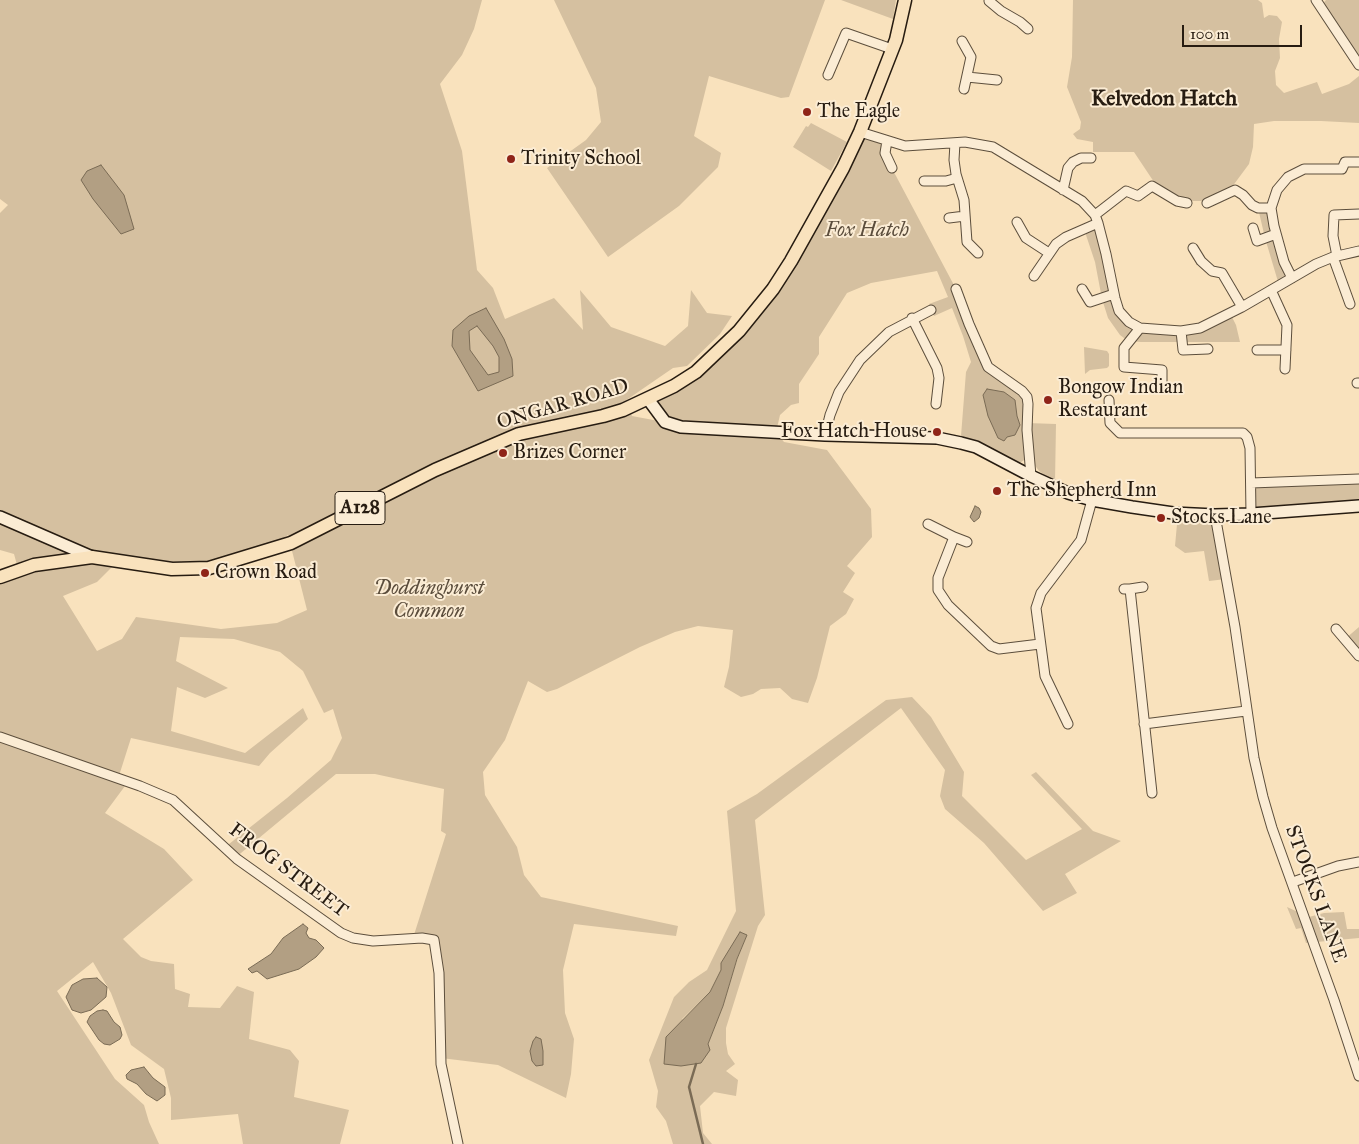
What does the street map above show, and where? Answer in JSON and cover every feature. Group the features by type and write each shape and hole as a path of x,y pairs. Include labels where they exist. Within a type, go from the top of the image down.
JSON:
{"main road":[{"name":"ONGAR ROAD","path":"0,576 34,565 92,557 172,568 209,568 291,543 434,470 518,434 603,416 648,399 696,372 725,345 758,308 795,253 843,168 860,132 892,49 905,0"}],"street":[{"path":"989,0 1001,11 1028,29"},
{"path":"1316,0 1359,65"},
{"path":"828,75 846,33 892,49"},
{"path":"962,41 971,57 964,90"},
{"path":"967,77 997,80"},
{"path":"860,132 904,146 955,142 993,147 1082,201 1096,219 1119,311 1130,322 1140,328 1181,331 1200,328 1335,256 1359,251"},
{"path":"887,141 885,153 892,168"},
{"path":"955,142 954,160 964,200 967,242 978,254"},
{"path":"1063,190 1068,168 1073,162 1081,158 1091,158"},
{"path":"1292,278 1284,262 1271,208 1277,190 1288,177 1304,169 1342,169 1345,162 1359,162"},
{"path":"924,181 946,181 958,178"},
{"path":"1034,276 1056,244 1096,219 1126,191 1138,196 1152,186 1177,201 1186,203"},
{"path":"1207,203 1235,190 1258,208 1271,208"},
{"path":"1350,304 1335,256 1333,236 1334,215 1359,214"},
{"path":"949,218 965,216"},
{"path":"1017,222 1026,238 1049,252"},
{"path":"1253,228 1257,240 1276,234"},
{"path":"1193,248 1201,261 1212,271 1222,273 1242,307"},
{"path":"956,289 988,367 1022,391 1026,397 1028,404 1027,430 1031,476"},
{"path":"1082,289 1090,302 1102,299 1113,290"},
{"path":"1271,290 1287,325 1285,369"},
{"path":"825,435 839,392 860,360 889,332 912,318 931,310"},
{"path":"912,318 937,368 936,404"},
{"path":"1140,328 1124,348 1124,367 1162,370 1162,387"},
{"path":"1181,331 1183,350 1208,349"},
{"path":"1257,350 1286,350"},
{"path":"648,399 665,422 681,427 825,435 937,438 961,443 976,447 1068,493 1092,500 1172,513 1251,514 1359,506"},
{"path":"1109,400 1110,423 1120,432 1243,433 1250,442 1251,514"},
{"path":"1251,483 1359,479"},
{"path":"1068,724 1045,676 1036,608 1041,593 1081,540 1092,500"},
{"name":"STOCKS LANE","path":"1215,515 1235,628 1246,711 1263,797 1272,828 1293,882 1359,1076"},
{"path":"0,516 92,557"},
{"path":"928,524 954,538 967,542"},
{"path":"954,538 938,578 938,590 948,605 991,646 999,649 1040,644"},
{"path":"60,561 64,544"},
{"path":"1143,587 1127,589 1152,793"},
{"path":"1336,629 1358,652"},
{"path":"1144,724 1246,711"},
{"name":"FROG STREET","path":"0,737 140,786 173,800 237,860 342,933 353,938 373,941 422,938 434,940 439,973 441,1064 458,1144"},
{"path":"1293,882 1338,866 1359,862"}],"green space":[{"path":"0,0 482,0 474,29 462,55 440,84 462,151 477,270 493,288 505,319 554,298 583,330 580,290 611,327 665,346 688,326 691,290 707,313 732,316 720,334 687,366 673,368 625,401 632,416 664,422 648,399 674,386 758,308 860,132 887,141 887,159 956,289 986,361 1022,391 1027,423 1056,424 1055,482 1039,471 1029,457 1018,464 961,436 966,372 971,362 952,308 934,316 931,310 929,304 948,297 937,271 871,283 847,293 819,337 819,354 799,384 799,403 791,405 780,415 776,432 784,442 827,450 871,509 872,537 847,566 855,573 843,592 854,599 846,614 830,626 817,678 808,703 792,699 780,688 761,689 753,694 741,697 724,687 729,667 733,630 698,626 675,632 640,647 557,689 547,692 528,681 505,740 483,772 485,795 517,847 524,875 541,897 678,926 676,936 574,924 563,970 565,1013 574,1039 571,1074 566,1098 498,1065 441,1058 434,940 413,938 446,834 441,831 444,789 375,774 336,774 235,858 224,848 331,760 342,738 333,709 324,713 303,671 280,652 234,639 180,637 176,661 228,688 205,698 177,687 171,731 245,753 303,708 308,719 270,753 259,766 131,738 117,782 125,786 105,813 164,849 193,880 123,939 141,957 151,961 174,964 175,989 190,994 188,1007 220,1008 237,986 254,992 249,1039 290,1050 299,1061 294,1097 349,1110 340,1144 243,1144 238,1114 171,1120 171,1098 164,1069 131,1045 111,993 93,962 57,991 115,1079 144,1105 159,1144 0,1144 0,585 20,576 14,554 0,550 0,213 8,205 0,199","holes":["288,535 307,610 277,623 221,629 136,617 122,639 97,651 63,596 97,582 114,565 209,568 260,552"]},
{"path":"554,0 825,0 789,97 781,98 709,76 694,136 721,153 718,167 679,206 608,257 547,168 586,140 601,122 596,88"},
{"path":"841,0 896,0 893,19"},
{"path":"1073,0 1258,0 1262,3 1264,18 1269,15 1277,16 1282,22 1279,39 1280,58 1275,71 1276,85 1284,93 1317,82 1322,94 1349,84 1359,76 1359,123 1274,121 1254,124 1253,147 1249,164 1232,187 1211,199 1187,201 1158,188 1134,152 1093,152 1093,142 1077,139 1073,134 1080,129 1081,122 1067,87 1072,57"},
{"path":"1326,0 1359,0 1359,65 1321,6"},
{"path":"811,123 847,142 831,171 793,147 806,126 808,127"},
{"path":"1258,208 1271,208 1292,278 1279,285 1265,238"},
{"path":"1098,223 1115,298 1129,322 1181,331 1230,313 1236,325 1240,342 1141,342 1128,341 1120,335 1108,318 1102,299 1095,262 1084,229"},
{"path":"1084,347 1107,351 1109,354 1109,366 1107,368 1090,370 1085,374"},
{"path":"1359,479 1359,506 1251,514 1251,483"},
{"path":"1178,513 1215,515 1226,579 1209,581 1204,551 1185,553 1175,546"},
{"path":"1359,627 1359,648 1356,651 1345,639"},
{"path":"912,697 931,717 964,772 962,796 1026,860 1082,829 1031,775 1036,772 1093,831 1121,841 1065,874 1077,893 1043,911 984,843 945,809 940,796 945,770 901,708 755,820 765,915 758,926 726,1028 728,1054 735,1064 726,1071 738,1080 736,1096 714,1092 700,1106 703,1133 712,1144 673,1144 666,1121 656,1107 658,1091 649,1060 674,997 689,982 707,970 736,911 727,811 757,794 886,700","holes":["747,935 723,1006 708,1044 682,1019 710,992 721,970 721,963"]},
{"path":"1287,907 1309,917 1324,913 1344,912 1347,929 1359,929 1359,938 1306,943 1301,928 1296,929"}],"shaded area":[{"path":"101,165 124,195 134,229 121,234 93,199 81,180 87,171"},
{"path":"486,308 504,339 512,359 513,376 478,391 452,346 453,330 469,316","holes":["477,326 499,357 499,372 488,375 470,350 469,331"]},
{"path":"987,389 1004,392 1015,400 1020,425 1015,435 1007,437 1004,441 998,438 988,416 983,395"},
{"path":"975,506 981,512 979,518 974,522 970,517"},
{"path":"303,924 308,928 306,933 309,938 316,940 324,948 316,957 299,969 267,979 257,971 252,973 248,969 271,954 283,938"},
{"path":"740,932 747,935 708,1044 710,1050 701,1063 681,1066 664,1064 666,1037 710,992 721,970 721,963"},
{"path":"97,978 107,987 106,997 91,1010 81,1013 72,1010 66,997 72,985 83,979"},
{"path":"97,1011 107,1011 114,1022 120,1027 122,1035 120,1039 110,1045 104,1044 99,1040 87,1022 90,1016"},
{"path":"536,1037 541,1039 543,1065 536,1066 532,1061 530,1051"},
{"path":"144,1067 153,1078 165,1087 165,1095 157,1101 146,1094 137,1084 127,1079 126,1075 131,1070"}],"waterway":[{"path":"696,1064 689,1087 703,1144"}],"place":[{"name":"The Eagle","path":"807,112"},
{"name":"Trinity School","path":"511,159"},
{"name":"Bongow Indian Restaurant","path":"1048,400"},
{"name":"Fox Hatch House","path":"937,432"},
{"name":"Brizes Corner","path":"503,453"},
{"name":"The Shepherd Inn","path":"997,491"},
{"name":"Stocks Lane","path":"1161,518"},
{"name":"Crown Road","path":"205,573"}],"district":[{"name":"Kelvedon Hatch","path":"1164,100"}],"park label":[{"name":"Fox Hatch","path":"867,231"},
{"name":"Doddinghurst Common","path":"429,600"}]}
